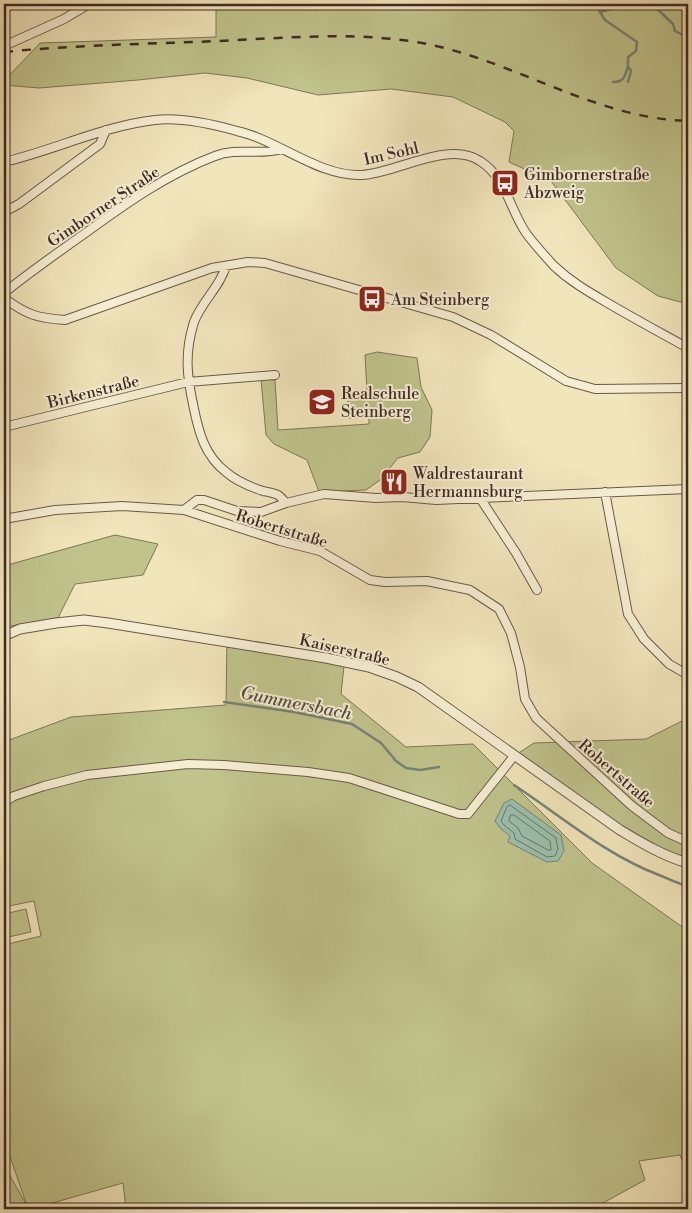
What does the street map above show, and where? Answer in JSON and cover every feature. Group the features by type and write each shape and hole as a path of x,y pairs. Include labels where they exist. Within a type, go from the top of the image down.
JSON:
{"street":[{"path":"4,46 64,19 89,4"},
{"name":"Im Sohl","path":"4,162 124,125 157,120 192,122 239,131 266,140 282,150 322,167 343,173 362,175 450,154 464,155 479,160 496,175 526,232 554,266 576,285 688,348"},
{"path":"4,212 19,204 100,144 106,130"},
{"name":"Gimborner Straße","path":"4,293 133,199 179,173 215,156 234,151 271,153 282,150"},
{"path":"4,298 23,311 40,318 65,320 212,268 248,262 265,263 453,317 491,335 566,381 588,387 617,390 688,388"},
{"path":"226,266 223,278 204,301 195,320 189,342 188,382 199,432 209,455 226,472 246,484 278,495 286,503"},
{"name":"Birkenstraße","path":"4,427 188,382 275,375"},
{"path":"184,510 197,500 204,500 237,511 261,512 286,503 324,494 376,498 402,496 436,500 688,489"},
{"path":"605,492 628,614 644,639 669,664 688,675"},
{"path":"480,498 516,552 537,590"},
{"name":"Robertstraße","path":"4,519 55,510 122,506 184,510 280,541 320,551 370,580 385,582 426,581 470,590 499,609 511,633 520,667 525,699 536,718 632,806 668,833 688,842"},
{"name":"Kaiserstraße","path":"4,636 20,629 84,620 326,658 369,667 418,687 620,830 673,859 688,863"},
{"path":"4,798 87,776 188,764 224,765 308,772 349,778 459,814 468,814 514,756"},
{"path":"4,802 14,796"}],"green space":[{"path":"216,4 274,4 317,10 328,4 688,4 688,304 658,296 616,268 551,181 509,162 514,131 505,122 453,97 391,89 318,95 247,78 205,73 39,88 4,85 4,81 40,43 216,37"},
{"path":"377,352 417,358 421,387 432,410 430,437 420,452 398,458 380,480 366,490 319,492 307,460 274,444 266,435 261,379 275,380 278,430 369,424 369,417 349,418 347,393 367,392 365,355"},
{"path":"115,535 158,544 143,575 75,584 58,618 4,627 4,566"},
{"path":"227,637 345,657 341,694 406,747 473,744 592,863 688,931 688,1175 680,1155 639,1161 645,1180 592,1209 126,1209 123,1183 31,1209 4,1209 4,1165 27,1206 4,1139 4,945 41,936 34,901 4,907 4,742 71,717 226,705"},
{"path":"688,718 688,863 651,848 514,756 534,743 646,739"},
{"path":"26,909 31,932 4,938 4,914"}],"water":[{"path":"512,799 561,835 564,851 558,861 547,862 508,842 510,836 495,821 504,803"}],"waterway":[{"path":"595,4 600,12 629,4"},
{"path":"652,4 673,24 675,31 681,34 688,33"},
{"path":"600,12 605,20 637,42 636,51 628,57 628,66 631,71 628,82"},
{"path":"613,82 622,79 628,66"},
{"name":"Gummersbach","path":"224,702 294,712 352,724 381,743 396,761 406,768 420,770 439,767"},
{"name":"Gummersbach","path":"514,785 602,846 639,867 688,886"}],"railway":[{"path":"4,52 84,46 295,37 346,36 397,39 456,51 619,110 653,117 688,121"}],"place":[{"name":"Gimbornerstraße Abzweig","path":"505,183"},
{"name":"Am Steinberg","path":"372,299"},
{"name":"Realschule Steinberg","path":"322,402"},
{"name":"Waldrestaurant Hermannsburg","path":"394,482"}]}
